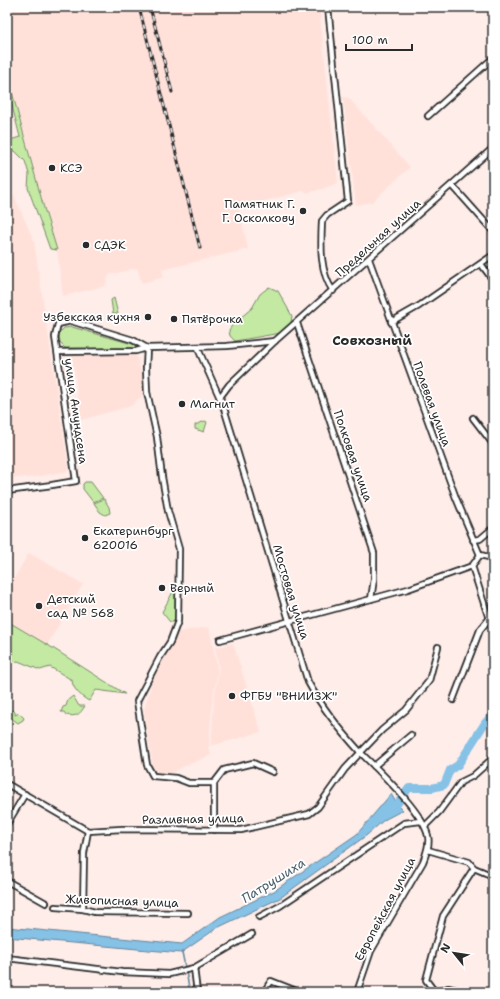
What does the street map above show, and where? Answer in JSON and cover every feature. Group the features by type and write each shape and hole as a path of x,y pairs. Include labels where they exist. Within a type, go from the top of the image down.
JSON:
{"street":[{"path":"328,7 348,201 327,215 322,221 323,267 329,285 333,291"},
{"path":"428,116 493,58"},
{"name":"Предельная улица","path":"220,397 229,385 275,341 493,148"},
{"path":"452,185 493,231"},
{"path":"391,322 420,306 493,255"},
{"name":"Полевая улица","path":"369,259 391,322 480,555"},
{"path":"481,264 493,280"},
{"name":"улица Амундсена","path":"7,491 76,481 55,337 58,324 71,322 133,340 147,348"},
{"name":"Полковая улица","path":"297,322 374,553 374,579 371,599"},
{"path":"58,352 136,351 147,348 198,347 275,341"},
{"name":"Мостовая улица","path":"198,347 220,397 308,682 318,700 360,752 417,814"},
{"path":"147,348 147,392 157,437 164,490 179,548 178,621 170,642 160,657 137,701 147,765 153,776 176,778 189,783 214,783"},
{"path":"473,418 493,444"},
{"path":"473,540 480,539 493,528"},
{"path":"220,640 408,589 472,566 480,555 493,558"},
{"path":"452,700 480,630 489,619 472,566"},
{"name":"Разливная улица","path":"88,831 122,829 241,830 309,814 318,808 360,752 382,730 406,710 429,681 438,647"},
{"path":"374,766 411,735"},
{"path":"425,826 439,812 461,782 473,776 493,758"},
{"path":"214,830 214,783 224,770 253,763 273,772"},
{"path":"7,784 88,831 84,853 83,909"},
{"path":"7,824 24,794"},
{"name":"Европейская улица","path":"357,992 371,951 414,878 428,850 429,837 425,826 417,814"},
{"path":"259,917 280,906 404,823 421,821"},
{"path":"428,850 469,862 474,868 493,876"},
{"path":"466,992 448,988 436,992 426,980 442,916 474,868"},
{"path":"7,881 46,903"},
{"name":"Живописная улица","path":"55,908 83,909 95,912 188,913"},
{"path":"7,958 138,973 169,974 194,968 252,934"},
{"path":"194,968 196,992"},
{"path":"264,992 271,981 299,992"}],"shaded area":[{"path":"7,7 319,7 338,183 307,193 303,191 239,208 248,249 162,270 164,277 142,283 137,268 109,275 105,286 63,296 57,250 7,74"},
{"path":"343,97 349,98 410,167 372,202 356,205"},
{"path":"7,179 34,241 69,471 28,478 7,479"},
{"path":"136,354 146,392 131,406 81,420 72,356"},
{"name":"Детский сад № 568","path":"29,553 83,584 47,645 7,621 7,590"},
{"path":"209,627 218,671 212,703 209,748 211,755 171,773 154,774 144,710 153,679 177,632"},
{"path":"233,643 261,732 211,746 214,699 219,669 215,648"}],"green space":[{"path":"7,74 57,250 50,249 28,188 29,174 25,161 15,151 7,151 7,141 20,137 9,94 7,94"},
{"path":"269,287 278,291 292,316 291,323 281,333 235,341 230,336 229,330 233,324 252,308 260,294"},
{"path":"114,298 118,314 113,314 111,300"},
{"path":"72,327 136,345 136,349 65,348 60,343 59,333 64,328"},
{"path":"205,421 207,422 204,432 195,429 195,425"},
{"path":"85,482 91,482 103,498 93,502 83,489 83,484"},
{"path":"104,499 109,507 110,513 105,515 100,512 94,503"},
{"path":"175,588 177,590 175,620 170,622 162,612"},
{"path":"7,621 125,694 96,690 89,701 78,692 72,683 72,680 50,667 40,670 18,661 7,663"},
{"path":"73,696 79,706 85,706 77,715 66,715 64,712 61,712 63,707 66,706 68,700"},
{"path":"13,710 15,715 19,713 24,718 23,720 18,723 7,715 8,712"}],"water":[{"path":"391,794 403,810 384,820 367,835 280,898 217,928 181,953 7,937 7,927 182,944 220,917 274,891 357,834"}],"waterway":[{"name":"Патрушиха","path":"389,810 397,804 409,788 432,788 444,785 450,770 458,765 485,723 493,714"},
{"path":"182,952 190,992"}],"railway":[{"path":"139,7 200,248"},
{"path":"150,7 172,92"}],"place":[{"name":"КСЭ","path":"52,168"},
{"name":"Памятник Г. Г. Осколкову","path":"303,211"},
{"name":"СДЭК","path":"86,245"},
{"name":"Узбекская кухня","path":"148,317"},
{"name":"Пятёрочка","path":"174,319"},
{"name":"Магнит","path":"182,404"},
{"name":"Екатеринбург 620016","path":"85,538"},
{"name":"Верный","path":"162,588"},
{"name":"Детский сад № 568","path":"39,606"},
{"name":"ФГБУ \"ВНИИЗЖ\"","path":"232,696"}],"district":[{"name":"Совхозный","path":"372,340"}]}
